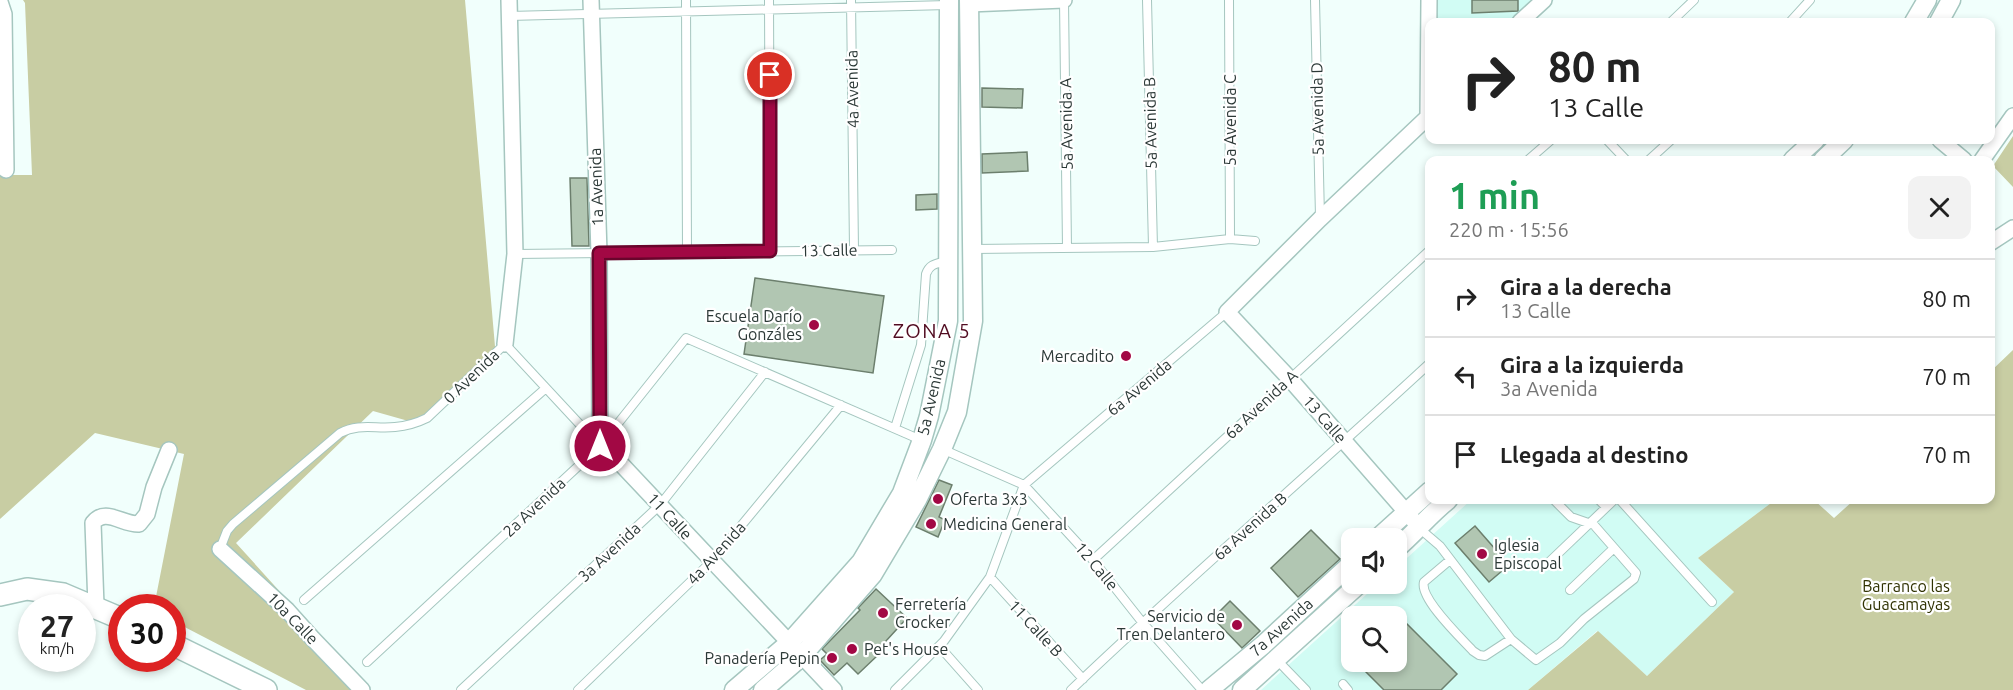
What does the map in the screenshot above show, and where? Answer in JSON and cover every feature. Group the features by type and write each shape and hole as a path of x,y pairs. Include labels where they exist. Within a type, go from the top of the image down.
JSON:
{"main road":[{"path":"0,594 27,590 63,594"},
{"path":"96,606 108,612"},
{"path":"186,651 266,690"}],"street":[{"name":"0 Avenida","path":"504,344 515,254 508,0"},
{"path":"969,2 1064,0"},
{"path":"1429,0 1429,18"},
{"path":"1524,18 1544,0"},
{"path":"1916,18 1927,0"},
{"path":"1941,18 1951,0"},
{"path":"0,2 4,14 6,170"},
{"name":"5a Avenida","path":"763,690 861,562 902,493 929,416 948,321 949,2"},
{"name":"5a Avenida","path":"734,690 795,649 873,574 917,500 957,412 974,321 969,2"},
{"name":"1a Avenida","path":"591,7 599,253 600,446"},
{"path":"1995,142 2013,117"},
{"name":"6a Avenida","path":"1227,312 1320,219 1425,120"},
{"path":"1798,156 1811,144"},
{"path":"1827,156 1840,144"},
{"path":"1945,144 1959,156"},
{"path":"1995,240 2013,228"},
{"name":"13 Calle","path":"1227,312 1289,378 1419,528"},
{"name":"11 Calle","path":"600,446 622,465 834,690"},
{"path":"96,594 93,523 98,517 105,515 130,525 139,524 147,514 154,487 169,450"},
{"path":"1389,528 1425,495"},
{"path":"1407,539 1424,520 1443,504"},
{"name":"10a Calle","path":"220,549 287,610 362,690"},
{"name":"7a Avenida","path":"1209,690 1263,645 1341,573"},
{"name":"7a Avenida","path":"1242,690 1348,594"},
{"path":"1263,645 1276,659"}],"lane":[{"path":"686,0 687,252"},
{"path":"770,0 770,251"},
{"name":"5a Avenida A","path":"1064,0 1067,248"},
{"name":"5a Avenida B","path":"1147,0 1153,247"},
{"name":"5a Avenida C","path":"1229,0 1230,239"},
{"name":"5a Avenida D","path":"1315,0 1320,219"},
{"path":"1675,18 1694,0"},
{"path":"1794,18 1810,0"},
{"path":"509,16 591,7 686,12 949,2"},
{"name":"4a Avenida","path":"851,4 854,250"},
{"path":"1533,156 1546,144"},
{"path":"1612,144 1622,156"},
{"path":"1653,156 1667,144"},
{"path":"973,249 1153,247 1230,239 1255,241"},
{"name":"13 Calle","path":"515,254 892,250"},
{"name":"6a Avenida A","path":"1093,560 1425,255"},
{"path":"895,428 921,345 926,274 933,264 948,261"},
{"name":"6a Avenida","path":"895,690 939,646 990,578 1024,485 1227,312"},
{"name":"2a Avenida","path":"367,662 600,446 686,338 765,372"},
{"name":"11 Calle","path":"504,344 600,446"},
{"name":"0 Avenida","path":"220,549 227,531 233,524 340,433 352,427 395,428 427,418 504,344"},
{"name":"6a Avenida B","path":"1071,690 1142,622 1425,368"},
{"path":"765,372 922,440"},
{"name":"3a Avenida","path":"461,690 660,505 765,372"},
{"path":"304,600 546,388"},
{"name":"4a Avenida","path":"579,690 712,561 841,405"},
{"name":"12 Calle","path":"942,449 1024,485 1093,560 1142,622 1202,690"},
{"path":"1419,528 1440,546 1511,639 1536,660 1560,643 1584,619 1628,585 1636,573 1594,525 1571,517 1558,504"},
{"path":"1603,504 1606,507"},
{"path":"1546,565 1609,504"},
{"path":"1624,504 1712,602"},
{"path":"1570,590 1614,548"},
{"path":"1450,560 1424,582 1422,587 1443,618 1479,655 1485,656 1511,639"},
{"name":"11 Calle B","path":"990,578 1083,679"},
{"path":"939,646 978,690"},
{"path":"1276,659 1306,690"}],"shaded area":[{"path":"1436,0 1554,0 1534,18 1434,18"},
{"path":"1467,504 1770,504 1698,558 1734,592 1647,676 1597,631 1528,690 1261,690 1341,618 1341,672 1407,672 1407,606 1354,606 1367,594 1407,594 1407,558"}],"green space":[{"path":"23,0 465,0 496,358 419,424 373,411 236,543 369,690 306,690 186,628 186,594 157,594 184,454 95,433 0,519 0,175 32,175 25,3"},
{"path":"2013,136 2013,187 1995,168 1995,163"},
{"name":"Barranco las Guacamayas","path":"2013,350 2013,690 1528,690 1598,631 1647,676 1734,592 1698,558 1770,504 1818,504 1834,518 1850,504 1995,504 1995,367"}],"building":[{"path":"1472,0 1518,0 1518,11 1472,13"},
{"path":"982,88 1023,89 1022,108 982,107"},
{"path":"1027,152 1028,171 982,173 982,154"},
{"path":"570,178 587,178 589,246 572,246"},
{"path":"937,194 937,209 916,210 916,195"},
{"name":"Escuela Darío Gonzáles","path":"755,278 884,296 873,373 744,354"},
{"path":"939,480 952,485 939,517 945,520 938,537 916,527"},
{"name":"Iglesia Episcopal","path":"1475,526 1509,565 1489,582 1455,543"},
{"path":"1311,530 1340,559 1298,597 1271,568"},
{"path":"876,589 907,618 875,653 877,656 858,674 847,663 834,675 820,660 827,654 822,649 860,610 858,608"},
{"name":"Servicio de Tren Delantero","path":"1230,601 1260,631 1242,648 1213,618"},
{"path":"1407,624 1457,674 1441,690 1384,690 1366,672 1407,672"}],"place":[{"name":"Escuela Darío Gonzáles","path":"814,325"},
{"name":"Mercadito","path":"1126,356"},
{"name":"Oferta 3x3","path":"938,499"},
{"name":"Medicina General","path":"931,524"},
{"name":"Iglesia Episcopal","path":"1482,554"},
{"name":"Ferretería Crocker","path":"883,613"},
{"name":"Servicio de Tren Delantero","path":"1237,625"},
{"name":"Pet's House","path":"852,649"},
{"name":"Panadería Pepin","path":"832,658"}],"district":[{"name":"ZONA 5","path":"932,330"}],"route":[{"path":"600,446 599,253 770,251 770,75"}]}
